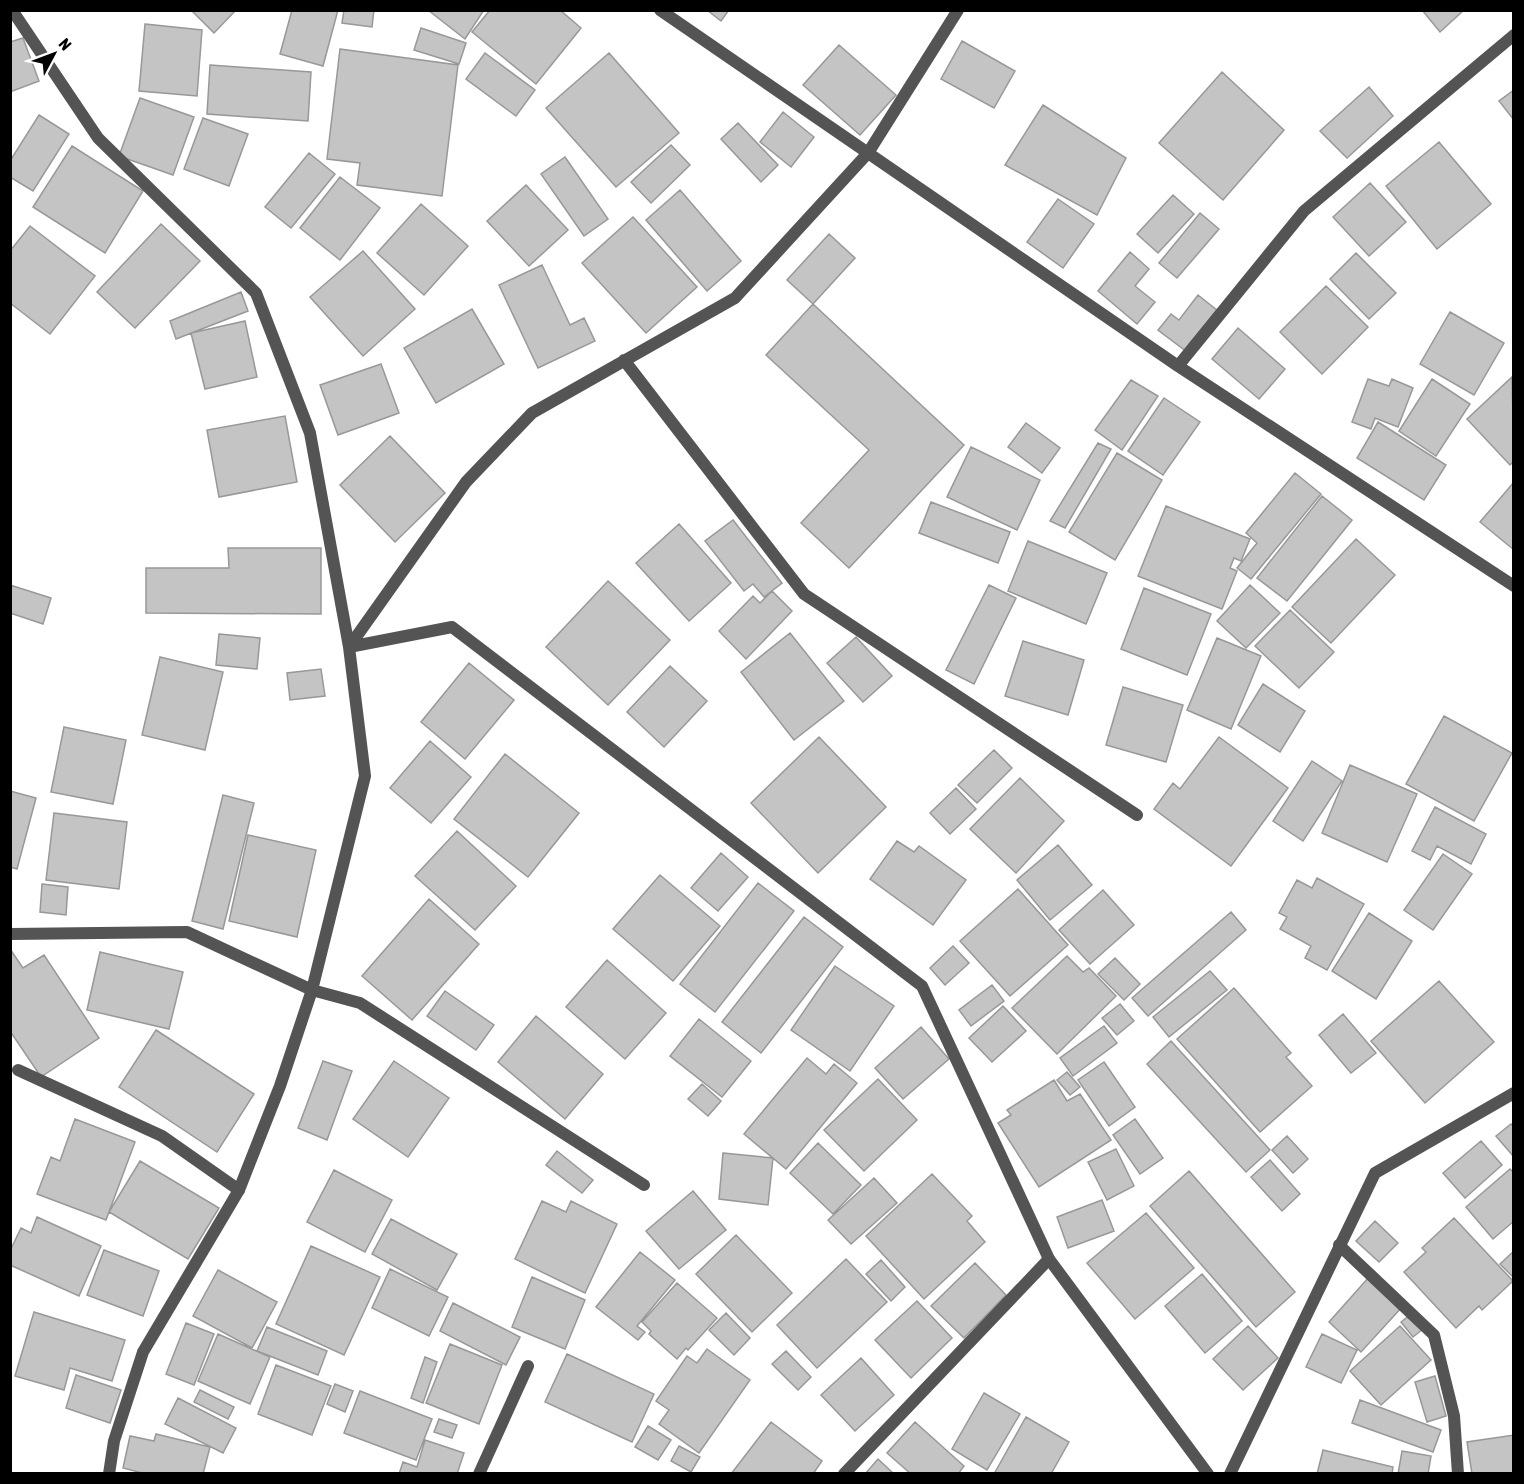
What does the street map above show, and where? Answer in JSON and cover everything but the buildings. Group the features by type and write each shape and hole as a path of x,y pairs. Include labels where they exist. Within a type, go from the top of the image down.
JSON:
{"street":[{"path":"12,10 98,138 256,294 310,433 349,647 365,776 312,990 280,1086 239,1190 143,1352 114,1441 109,1473"},
{"path":"660,10 1178,366 1514,586"},
{"path":"349,647 466,482 532,413 735,298 868,153 958,10"},
{"path":"1178,366 1304,211 1514,35"},
{"path":"624,360 804,594 1137,815"},
{"path":"349,647 452,627 922,986 1049,1259 1208,1473"},
{"path":"10,934 187,932 312,990 360,1003 644,1185"},
{"path":"18,1070 162,1136 239,1190"},
{"path":"1230,1473 1375,1173 1514,1093"},
{"path":"1339,1245 1434,1335 1454,1416 1458,1473"},
{"path":"844,1473 1049,1259"},
{"path":"479,1473 528,1366"}]}
